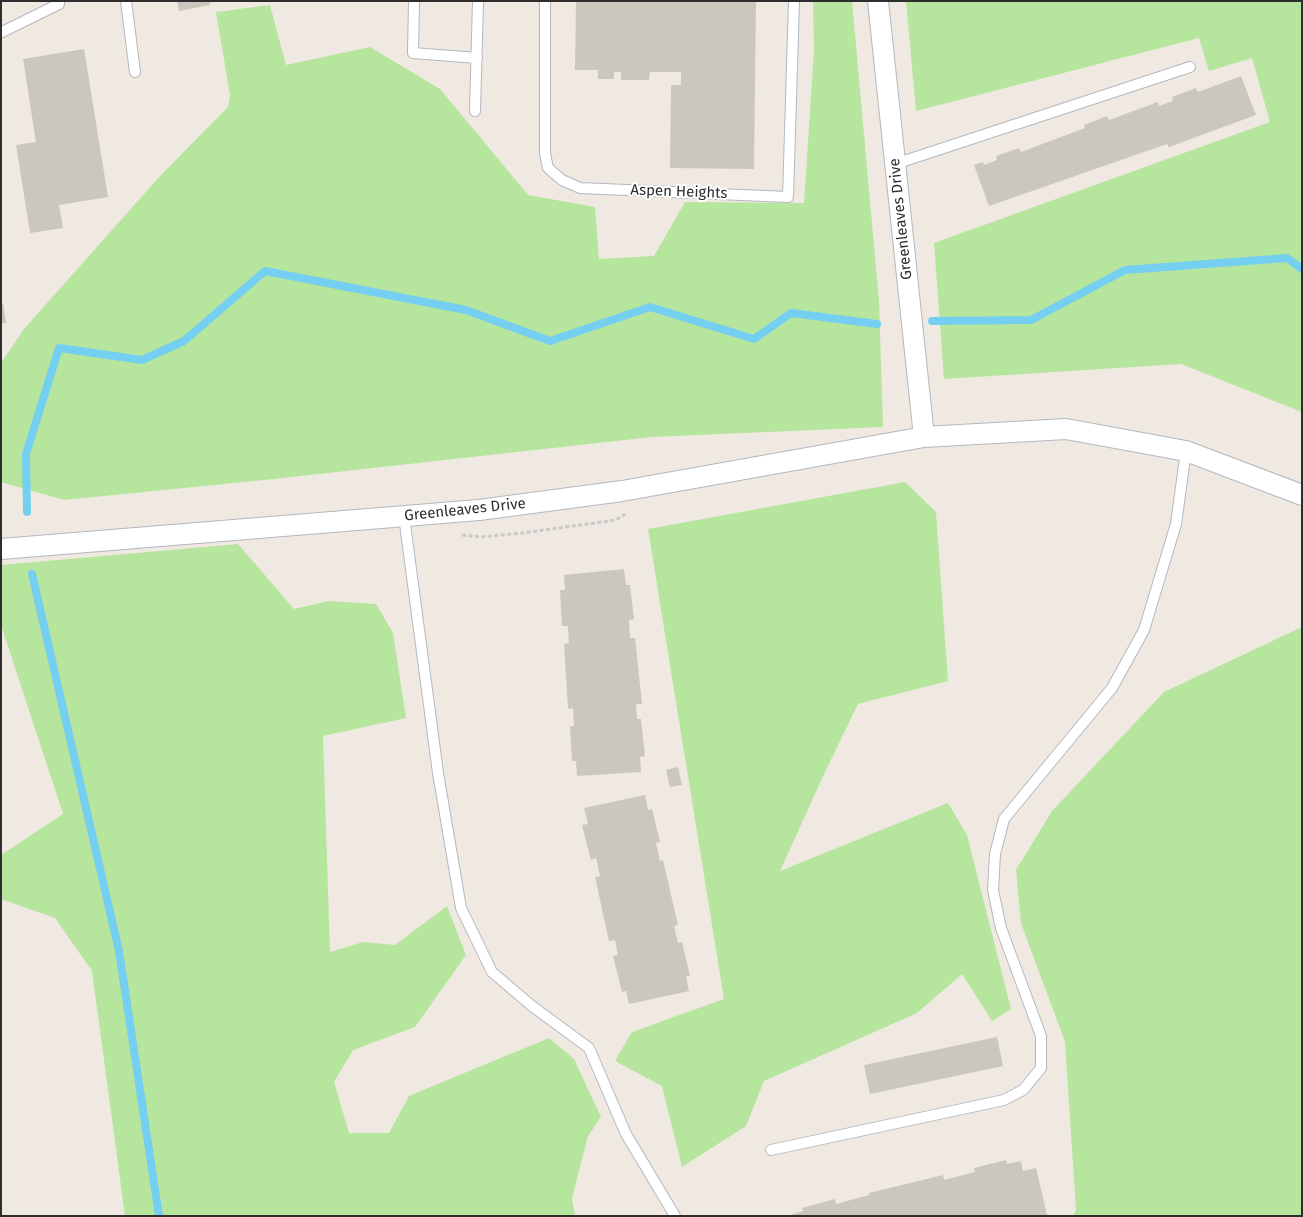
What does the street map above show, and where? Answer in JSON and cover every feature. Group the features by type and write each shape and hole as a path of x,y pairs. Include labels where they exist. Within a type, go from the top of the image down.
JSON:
{"street":[{"name":"Greenleaves Drive","path":"878,1 924,437"},
{"name":"Greenleaves Drive","path":"1,549 479,510 622,491 924,437 1066,429 1186,451 1302,495"}],"lane":[{"path":"1,31 60,4 59,1"},
{"path":"126,1 136,72"},
{"path":"414,1 413,53 477,58"},
{"path":"475,112 478,1"},
{"name":"Aspen Heights","path":"545,1 545,153 548,168 562,180 580,188 788,196 794,1"},
{"path":"895,164 1190,67"},
{"path":"771,1150 1004,1100 1023,1090 1040,1068 1041,1036 1001,928 993,890 995,854 1004,819 1112,688 1144,630 1176,524 1186,451"},
{"path":"404,516 438,773 461,908 492,972 532,1006 590,1048 626,1134 675,1216"}],"path":[{"path":"449,512 451,526 460,535 481,537 616,520 629,512"}],"green space":[{"path":"813,1 852,1 879,301 883,427 652,437 64,500 1,482 1,363 24,329 160,176 228,107 230,95 216,12 270,5 286,65 370,47 440,89 528,195 595,207 599,259 654,256 685,202 804,203 814,50"},
{"path":"906,1 1302,1 1302,412 1181,364 944,379 934,243 1270,122 1252,58 1209,71 1199,38 916,111"},
{"path":"905,482 936,512 948,681 858,704 780,871 948,803 967,835 1011,1009 992,1021 962,974 917,1013 764,1081 746,1126 682,1167 662,1086 615,1061 632,1032 724,999 648,529"},
{"path":"238,544 294,609 328,601 376,604 393,633 406,718 323,736 330,952 363,942 395,945 447,906 466,955 415,1027 353,1050 334,1082 349,1133 389,1133 409,1096 549,1038 574,1059 601,1117 588,1136 572,1198 575,1216 125,1216 92,971 55,918 1,899 1,855 63,814 1,625 1,565"},
{"path":"1302,627 1302,1216 1073,1216 1076,1210 1065,1042 1021,923 1016,870 1052,811 1164,692"}],"building":[{"path":"177,1 210,1 210,5 179,11"},
{"path":"576,1 756,1 754,169 670,168 671,85 681,85 681,72 650,72 649,80 621,80 621,72 614,72 614,79 598,79 598,70 575,70"},
{"path":"84,49 108,197 59,205 63,228 30,233 16,145 36,142 23,59"},
{"path":"1241,76 1256,115 1169,147 1167,144 989,206 974,165 983,162 984,165 997,160 996,156 1019,148 1021,152 1085,128 1084,125 1107,116 1109,120 1158,102 1159,106 1173,101 1172,97 1196,88 1198,92"},
{"path":"1,303 3,303 6,323 1,323"},
{"path":"624,569 626,585 630,585 634,619 629,620 630,638 635,638 642,704 636,704 637,719 641,719 645,756 640,757 641,772 577,776 576,761 572,761 570,726 574,726 573,708 568,709 564,644 569,643 568,626 562,626 560,590 565,590 564,575"},
{"path":"678,767 682,785 670,787 666,770"},
{"path":"645,795 648,810 652,809 660,842 656,843 660,861 663,860 678,925 674,926 678,943 682,942 690,976 686,976 689,991 629,1004 626,991 622,992 613,956 618,955 615,940 609,941 595,877 600,876 596,858 591,860 582,825 588,824 584,808"},
{"path":"997,1037 1003,1066 870,1094 864,1065"},
{"path":"1006,1160 1007,1164 1021,1161 1023,1171 1036,1168 1047,1215 787,1216 803,1211 802,1208 835,1199 836,1204 869,1195 869,1193 943,1175 944,1180 975,1172 974,1168"}],"waterway":[{"path":"932,321 1031,320 1125,270 1287,258 1302,269"},
{"path":"27,512 26,454 59,348 142,360 184,341 265,271 466,310 550,341 650,307 754,339 791,313 877,324"},
{"path":"32,574 119,951 159,1216"}]}
